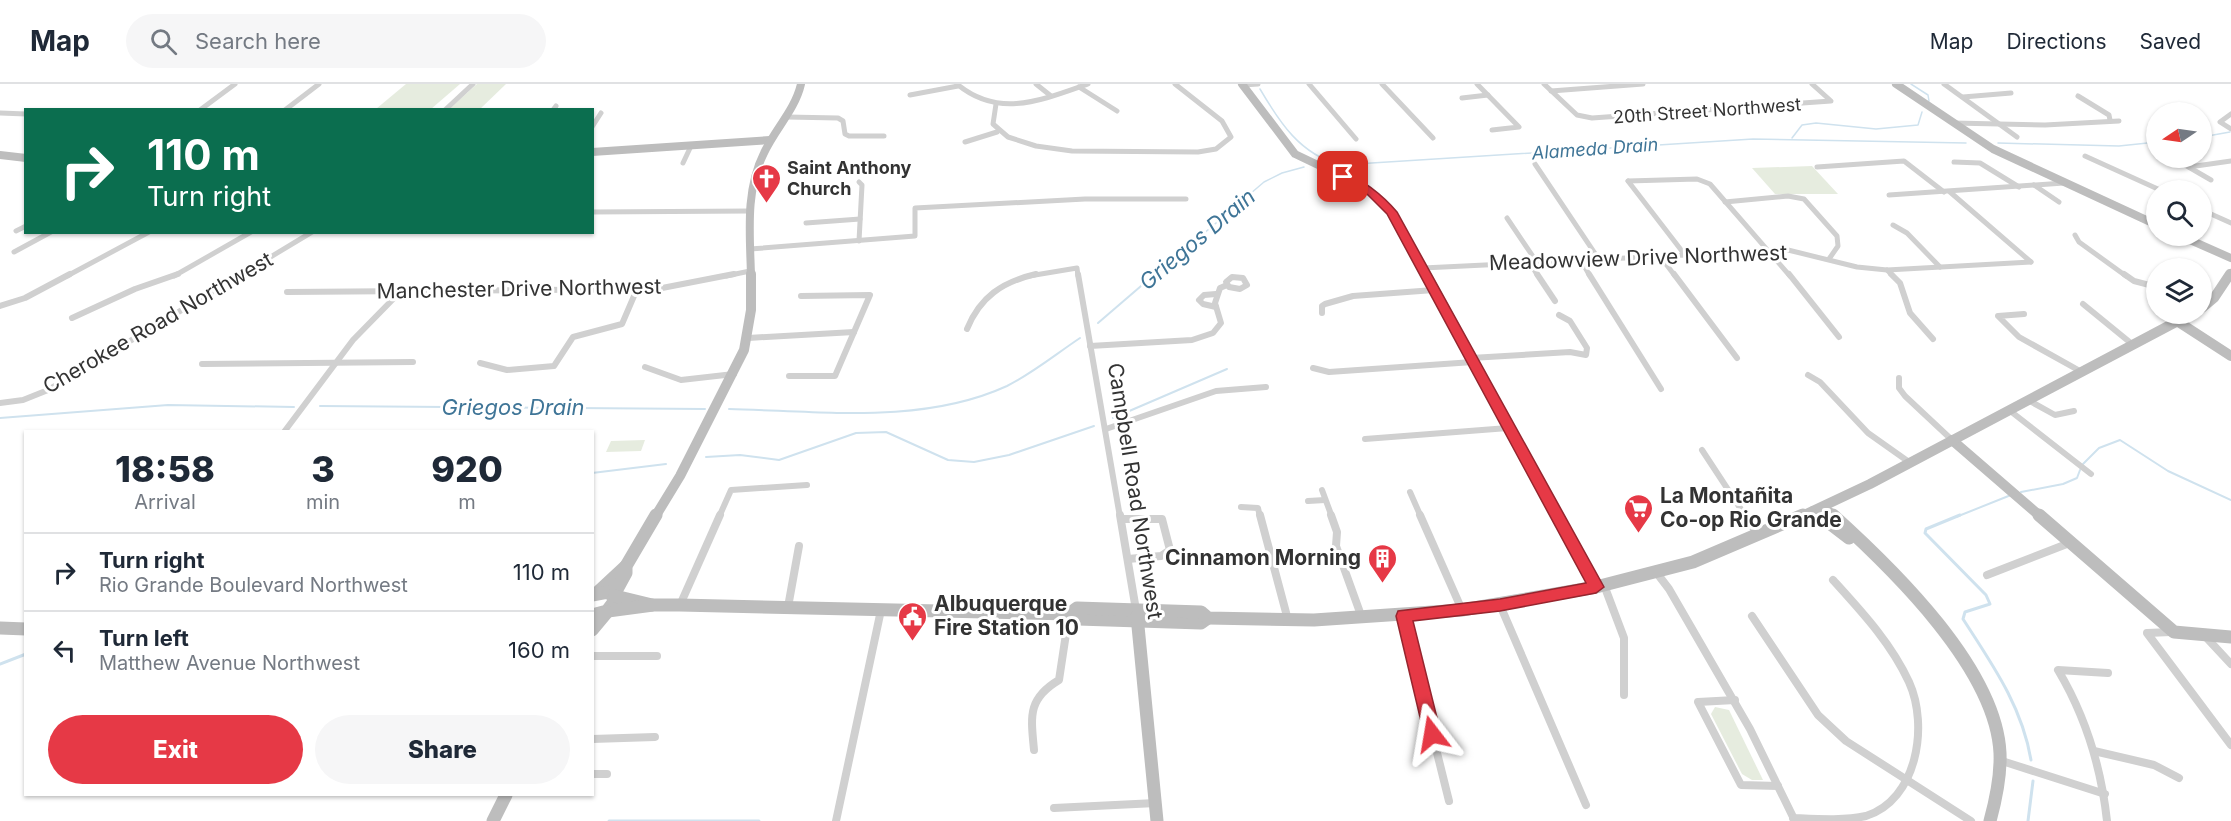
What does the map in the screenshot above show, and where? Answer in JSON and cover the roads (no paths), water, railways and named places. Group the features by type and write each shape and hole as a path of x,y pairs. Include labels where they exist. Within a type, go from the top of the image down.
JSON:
{"main road":[{"path":"594,594 626,566 685,467 734,374 748,338 751,310 752,184 770,140 786,118 801,84"},
{"path":"1896,84 1973,138 2146,220"},
{"path":"1242,85 1295,154 1357,183 1380,199 1392,212 1508,428 1600,586"},
{"path":"594,152 770,140"},
{"path":"0,155 24,158"},
{"path":"2204,246 2231,258"},
{"path":"2214,298 2231,273"},
{"path":"594,615 652,605 680,605 1069,614 1078,619 1137,616 1201,624 1208,618 1288,620 1362,618 1403,616 1500,605 1600,586 1656,572 1693,561 1758,535 1818,509 2171,324"},
{"path":"2182,324 2231,356"},
{"path":"1952,440 2174,632 2231,637"},
{"path":"1818,509 1867,549 1927,610 1964,655 1994,719 2002,761 1999,792 1990,821"},
{"path":"594,628 614,606 614,596 626,573 626,566"},
{"path":"594,594 608,592 614,596 652,605"},
{"name":"Campbell Road Northwest","path":"1137,616 1157,821"},
{"path":"0,628 23,627"},
{"path":"493,821 506,796"}],"street":[{"path":"203,108 235,84"},
{"path":"288,108 319,84"},
{"path":"446,108 473,84"},
{"path":"1036,84 1050,96"},
{"path":"909,95 958,85 970,97 996,104 1026,103 1088,84"},
{"path":"996,104 990,117 997,132 1026,145 1053,148 1198,152 1216,149 1228,142 1229,130 1215,114 1175,84"},
{"path":"1242,85 1258,84"},
{"path":"1309,84 1356,139"},
{"path":"1382,84 1433,138"},
{"path":"1477,84 1519,127 1492,130"},
{"path":"1544,84 1551,91 1643,84"},
{"name":"20th Street Northwest","path":"1551,91 1583,117 1831,100 1812,84"},
{"path":"1944,84 2003,124 2018,137"},
{"path":"1078,87 1118,111"},
{"path":"1963,97 2011,93"},
{"path":"1462,98 1488,95"},
{"path":"2078,96 2109,115 2110,120"},
{"path":"0,113 24,114"},
{"path":"594,124 601,113"},
{"path":"2230,129 2220,122 2231,114"},
{"path":"786,118 841,119 845,134 849,136 885,136"},
{"path":"1948,122 2079,124 2119,121"},
{"path":"965,142 997,132"},
{"path":"683,163 691,146"},
{"path":"2085,156 2146,184"},
{"path":"1817,167 1904,161 1947,192"},
{"path":"2212,163 2231,161"},
{"path":"1954,162 1980,163 2019,187"},
{"path":"1535,164 1598,258"},
{"path":"2192,168 2211,180"},
{"path":"1685,255 1628,182 1697,179 1710,184 1769,251 1839,337"},
{"path":"859,182 862,184 859,241"},
{"path":"1889,195 2064,183"},
{"path":"2034,185 2059,202"},
{"name":"Meadowview Drive Northwest","path":"1423,268 1769,251 1800,251 1857,267 1887,270 2031,262 1947,192"},
{"path":"1725,202 1795,196 1807,202 1837,236 1838,246 1829,260"},
{"path":"750,249 915,237 915,208 1085,199 1186,199"},
{"path":"594,212 750,211"},
{"path":"2212,214 2231,223"},
{"path":"1507,218 1555,301"},
{"path":"806,223 860,219"},
{"path":"1893,225 1907,233 1940,267"},
{"path":"16,231 24,226"},
{"path":"14,252 47,234"},
{"path":"0,306 25,298 145,234"},
{"path":"72,318 135,289 179,274 248,234"},
{"name":"Cherokee Road Northwest","path":"0,403 23,400 48,390 309,234"},
{"path":"2075,235 2079,242 2134,281 2146,284"},
{"path":"1660,256 1737,358"},
{"path":"1580,259 1661,388"},
{"name":"Campbell Road Northwest","path":"968,329 975,310 983,299 1005,284 1042,272 1077,268 1137,616"},
{"path":"1887,270 1900,283 1910,313 1933,339"},
{"name":"Manchester Drive Northwest","path":"287,292 399,293 657,289 750,271"},
{"path":"1090,346 1202,338 1213,333 1221,323 1216,307 1216,294 1220,288 1227,285"},
{"path":"480,363 497,369 554,366 573,337 622,324 637,289"},
{"path":"1322,313 1322,306 1326,303 1344,301 1353,296 1434,290"},
{"path":"285,430 353,340 399,293"},
{"path":"1216,294 1204,295 1199,300 1203,304 1216,307"},
{"path":"789,376 834,376 870,295 801,296"},
{"path":"2083,304 2133,344"},
{"path":"2024,314 1998,316 2019,337 2080,371"},
{"path":"1313,368 1329,372 1570,352 1586,356 1587,348 1570,321 1559,315"},
{"path":"748,338 854,332"},
{"path":"202,364 413,362"},
{"path":"645,367 681,380 734,374"},
{"path":"1808,375 1820,382 1868,433 1909,462"},
{"path":"1899,378 1899,388 1905,396 1952,440"},
{"path":"1106,429 1216,391 1266,387"},
{"path":"2028,400 2055,415 2074,411"},
{"path":"2009,410 2091,474"},
{"path":"1365,440 1508,428"},
{"path":"1702,450 1758,535"},
{"path":"680,605 731,490 807,484"},
{"path":"1322,490 1337,532 1336,546 1362,618"},
{"path":"1410,492 1462,610"},
{"path":"1308,501 1325,500"},
{"path":"1241,507 1258,508 1288,620"},
{"path":"1121,519 1156,517 1162,519 1170,550 1161,556 1128,559"},
{"path":"1987,575 2072,542"},
{"path":"788,607 799,546"},
{"path":"1656,572 1669,589 1735,700 1794,819 1842,820 1868,816 1890,801 1907,781 1916,753 1914,698 1896,658 1871,623 1833,580"},
{"path":"1600,586 1617,611 1628,654 1624,695"},
{"path":"1500,605 1586,805"},
{"path":"836,821 881,610"},
{"path":"1034,750 1032,710 1035,698 1041,691 1059,680 1069,614"},
{"path":"1403,616 1449,801"},
{"path":"1752,616 1818,715 1846,741 1971,821"},
{"path":"2174,632 2147,633 2231,746"},
{"path":"2202,634 2231,664"},
{"path":"594,656 657,656"},
{"path":"2107,821 2105,794 2087,726 2058,670 2108,674"},
{"path":"1735,700 1698,702 1741,785 1778,786"},
{"path":"594,739 655,737"},
{"path":"2094,751 2154,765 2179,778"},
{"path":"2002,761 2105,794"},
{"path":"594,774 607,774"},
{"path":"1054,808 1156,803"}],"waterway":[{"path":"1911,84 1928,95 1929,101"},
{"name":"Alameda Drain","path":"1260,89 1292,136 1313,153 1340,165 1753,139 1966,143"},
{"path":"1792,138 1802,125 1816,123 1876,129 1918,125 1922,112"},
{"name":"Alameda Drain","path":"2212,135 2230,132"},
{"name":"Alameda Drain","path":"1998,143 2119,146 2146,143"},
{"name":"Griegos Drain","path":"1154,276 1264,182 1282,173 1304,167"},
{"name":"Griegos Drain","path":"1098,323 1155,274"},
{"name":"Griegos Drain","path":"729,409 870,413 940,406 974,398 1007,386 1080,338"},
{"path":"1113,418 1227,369"},
{"name":"Griegos Drain","path":"0,418 168,405 294,407"},
{"name":"Griegos Drain","path":"320,406 705,409"},
{"path":"706,457 740,455 779,460 856,433 886,432 948,460 974,462 1009,455 1094,426"},
{"path":"2083,464 2099,448 2120,440 2168,471 2231,500"},
{"path":"594,473 666,464"},
{"path":"2021,492 2063,484 2077,478 2080,470"},
{"path":"1956,517 2011,495"},
{"path":"1960,515 1926,529 1925,533 1986,595 1990,604 1965,612 1963,619 2005,686 2021,722 2031,760"},
{"path":"0,664 24,655"},
{"path":"2028,821 2033,781"},
{"path":"609,821 759,821"}],"place":[{"name":"Saint Anthony Church","path":"766,204"},
{"name":"La Montañita Co-op Rio Grande","path":"1639,534"},
{"name":"Cinnamon Morning","path":"1382,584"},
{"name":"Albuquerque Fire Station 10","path":"913,642"}]}
